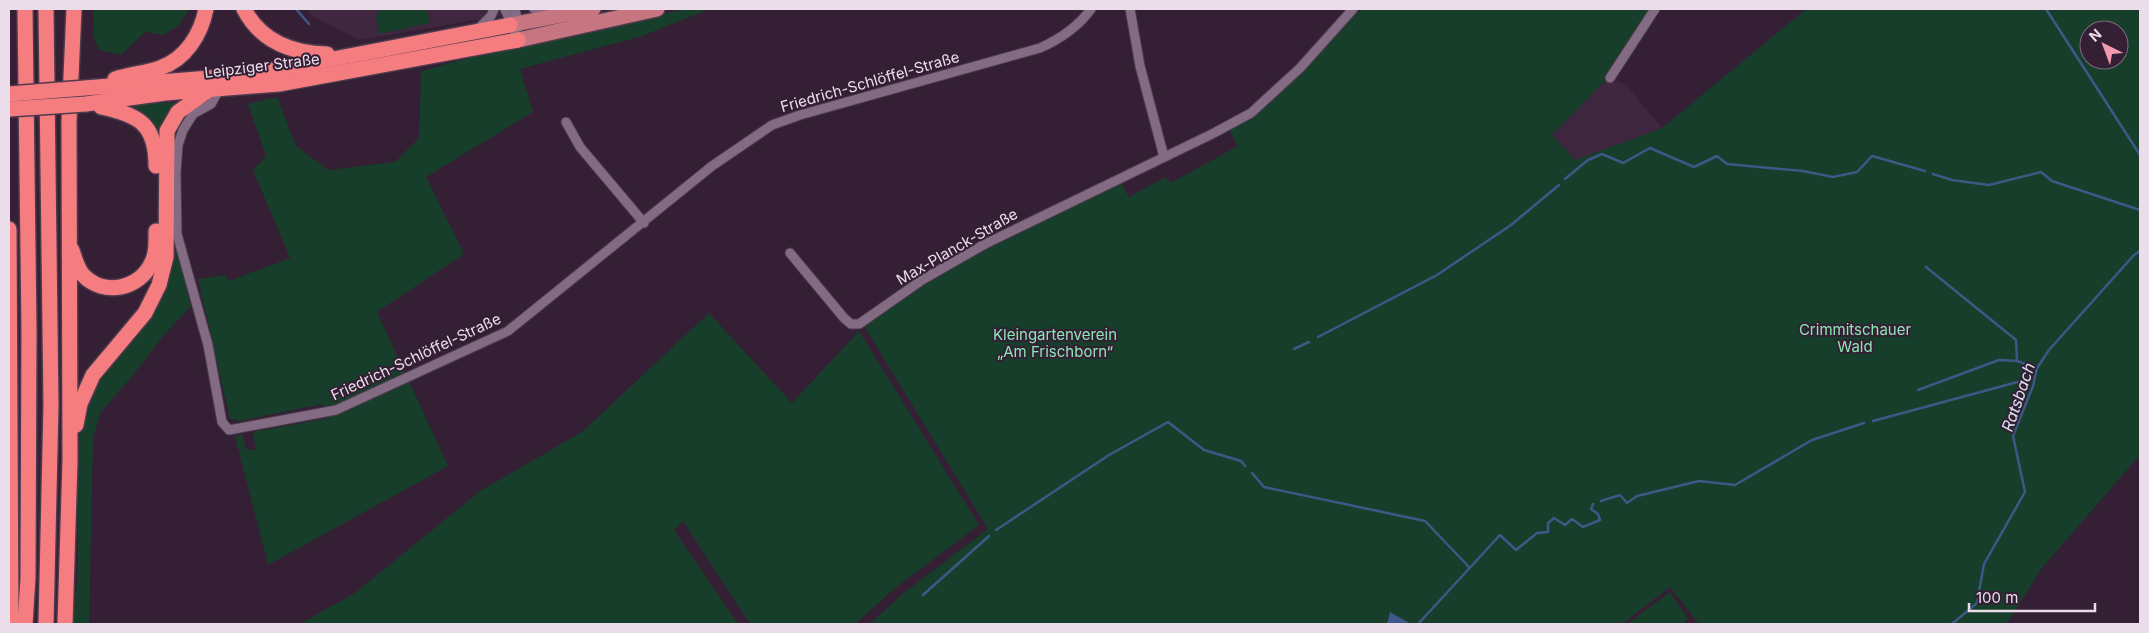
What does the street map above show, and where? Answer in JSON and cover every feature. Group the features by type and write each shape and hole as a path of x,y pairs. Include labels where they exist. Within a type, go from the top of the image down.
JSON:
{"highway":[{"path":"24,624 28,578 29,350 25,9"},
{"path":"46,9 51,405 46,624"},
{"path":"64,624 70,461 69,122 74,9"},
{"path":"89,88 160,68 176,59 188,48 198,33 206,9"},
{"path":"244,9 252,22 265,35 290,49 310,53 356,55"},
{"name":"Leipziger Straße","path":"9,94 222,77 356,55 474,32 515,19"},
{"name":"Leipziger Straße","path":"9,109 86,104 314,79 518,40"},
{"path":"70,461 78,413 88,385 106,356 145,313 160,285 166,258 167,131 178,112 212,91"},
{"path":"69,239 75,261 82,274 94,283 107,288 121,287 140,278 149,268 156,250 156,155 152,135 143,123 130,114 86,104"},
{"path":"9,229 11,624"}],"main road":[{"name":"Leipziger Straße","path":"515,19 557,16 593,9"},
{"name":"Leipziger Straße","path":"518,40 657,9"}],"street":[{"path":"474,32 491,16 494,9"},
{"path":"506,9 515,19 518,40"},
{"path":"534,9 557,16"},
{"name":"Friedrich-Schlöffel-Straße","path":"212,91 211,104 193,114 187,121 178,145 177,234 208,345 222,422 229,430 336,410 508,331 644,223 712,166 772,125 810,112 1040,48 1057,40 1073,28 1091,9"},
{"path":"1130,9 1140,66 1164,157"},
{"name":"Max-Planck-Straße","path":"790,253 844,318 851,324 859,324 922,280 985,244 1251,113 1300,68 1353,9"},
{"path":"1610,78 1655,9"},
{"path":"566,122 580,147 644,223"}],"shaded area":[{"path":"306,9 538,9 360,40 313,17"},
{"path":"1609,77 1626,85 1662,128 1575,160 1552,135"}],"green space":[{"path":"94,9 190,9 178,26 163,35 145,32 121,55 99,50 93,36"},
{"path":"381,9 427,9 430,23 379,34 376,17"},
{"path":"685,9 710,9 642,36 520,69 533,112 426,177 464,254 377,312 448,466 268,565 235,436 242,434 246,449 256,450 253,432 330,418 322,404 240,421 230,419 198,279 225,275 229,281 290,258 253,170 266,156 248,104 277,97 296,146 328,170 395,162 419,138 421,71 502,49"},
{"name":"Crimmitschauer Wald","path":"1361,9 1656,9 1609,77 1552,135 1575,160 1662,128 1806,9 2140,9 2140,455 2041,569 2007,624 1699,624 1670,587 1622,624 870,624 902,594 988,529 864,326 957,265 1053,214 1121,183 1129,197 1164,178 1172,182 1238,146 1229,130 1273,100"},
{"path":"153,103 181,103 161,140 125,108"},
{"path":"172,246 176,246 191,306 164,335 134,374 100,413 93,439 89,624 72,624 78,574 78,449 83,412 93,385 135,334"},
{"path":"709,313 792,403 859,331 979,525 894,589 855,624 750,624 683,521 674,530 738,624 300,624 355,593 480,491 582,432"},
{"path":"1670,592 1688,619 1681,624 1627,624"}],"water":[{"path":"1390,612 1411,624 1387,624"}],"waterway":[{"path":"296,9 309,24"},
{"path":"2046,9 2140,155"},
{"path":"1565,179 1588,160 1602,154 1623,163 1650,148 1694,167 1717,156 1727,164 1803,171 1833,177 1857,172 1872,156 1925,171"},
{"path":"1933,174 1952,180 1989,185 2041,172 2052,181 2140,210"},
{"path":"1318,337 1437,275 1511,225 1559,185"},
{"name":"Ratsbach","path":"1952,624 1977,603 1984,564 2025,492 2013,436 2033,386 2037,368 2049,350 2134,255 2140,251"},
{"path":"1926,267 2016,340 2017,361 2037,368"},
{"path":"1294,349 1309,342"},
{"path":"1918,390 1999,360 2017,361"},
{"path":"1873,421 2025,380"},
{"path":"996,530 1109,455 1168,422 1204,450 1241,461 1245,466"},
{"path":"1601,501 1620,495 1627,503 1637,496 1699,481 1735,485 1812,440 1864,423"},
{"path":"1252,473 1264,487 1425,521 1469,567"},
{"path":"1419,623 1500,535 1516,550 1537,533 1548,532 1548,523 1554,518 1565,525 1572,519 1583,527 1600,520 1598,514 1591,509 1593,504"},
{"path":"923,595 989,536"}],"park label":[{"name":"Kleingartenverein „Am Frischborn“","path":"1055,344"}]}
